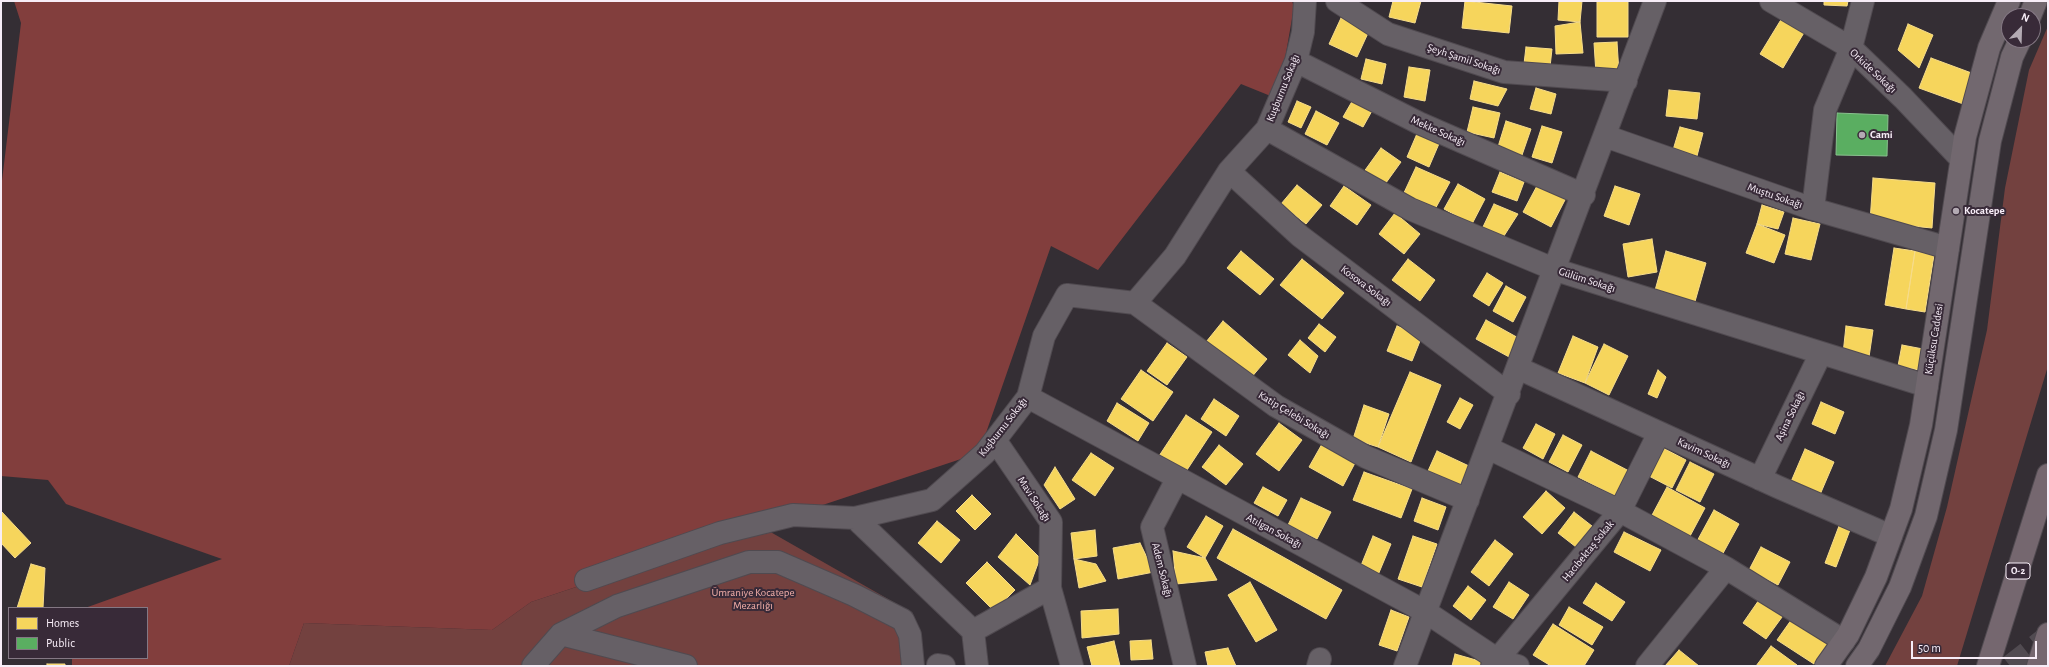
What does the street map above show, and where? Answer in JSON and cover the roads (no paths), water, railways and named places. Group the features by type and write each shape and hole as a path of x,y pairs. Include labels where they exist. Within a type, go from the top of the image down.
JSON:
{"highway":[{"name":"O-2","path":"1988,666 2048,475"},
{"path":"2038,666 2048,634"}],"main road":[{"name":"Küçüksu Caddesi","path":"1826,666 1844,641 1876,577 1901,509 1921,425 1965,137 1989,48 2009,1"},
{"path":"1857,666 1869,649 1900,587 1926,516 1946,430 1990,141 2012,57 2016,48"},
{"path":"1961,159 1985,168"}],"street":[{"name":"Kuşburnu Sokağı","path":"586,580 720,533 793,515 856,518 932,500 985,453 1028,398 1044,336 1067,295 1134,303 1175,256 1229,171 1267,129 1296,61 1303,32 1304,1"},
{"name":"Şeyh Şamil Sokağı","path":"1336,1 1388,34 1504,72 1626,81"},
{"path":"1405,666 1556,270 1656,1"},
{"name":"Orkide Sokağı","path":"1770,1 1851,48 1903,98 1961,159"},
{"path":"1813,209 1825,110 1851,48 1863,1"},
{"name":"Mekke Sokağı","path":"1296,61 1419,123 1584,195"},
{"name":"Gülüm Sokağı","path":"1267,129 1410,209 1556,270 1927,386"},
{"name":"Muştu Sokağı","path":"1605,136 1813,209 1948,248"},
{"name":"Kosova Sokağı","path":"1229,171 1300,236 1509,394"},
{"name":"Katip Çelebi Sokağı","path":"1134,303 1276,406 1366,457 1468,500"},
{"name":"Aşina Sokağı","path":"1760,479 1821,353"},
{"name":"Kavim Sokağı","path":"1518,368 1760,479 1891,536"},
{"name":"Atılgan Sokağı","path":"1028,398 1426,612 1503,664"},
{"path":"1659,432 1620,511 1726,568 1844,641"},
{"name":"Mavi Sokağı","path":"995,440 1051,522 1050,588 1072,666"},
{"name":"Hacıbektaş Sokak","path":"1488,448 1620,511 1503,664"},
{"name":"Adem Sokağı","path":"1177,479 1152,527 1185,666"},
{"path":"856,518 973,631 977,666"},
{"path":"532,666 562,634 617,606 749,562 778,562 854,595 902,620 910,635 913,666"},
{"path":"1647,666 1726,568"},
{"path":"973,631 1050,588"},
{"path":"562,634 686,666"}],"tunnel":[{"path":"2010,666 2048,636"}],"place":[{"name":"Cami","path":"1862,135"},
{"name":"Kocatepe","path":"1956,211"}],"park label":[{"name":"Ümraniye Kocatepe Mezarlığı","path":"753,599"}]}
